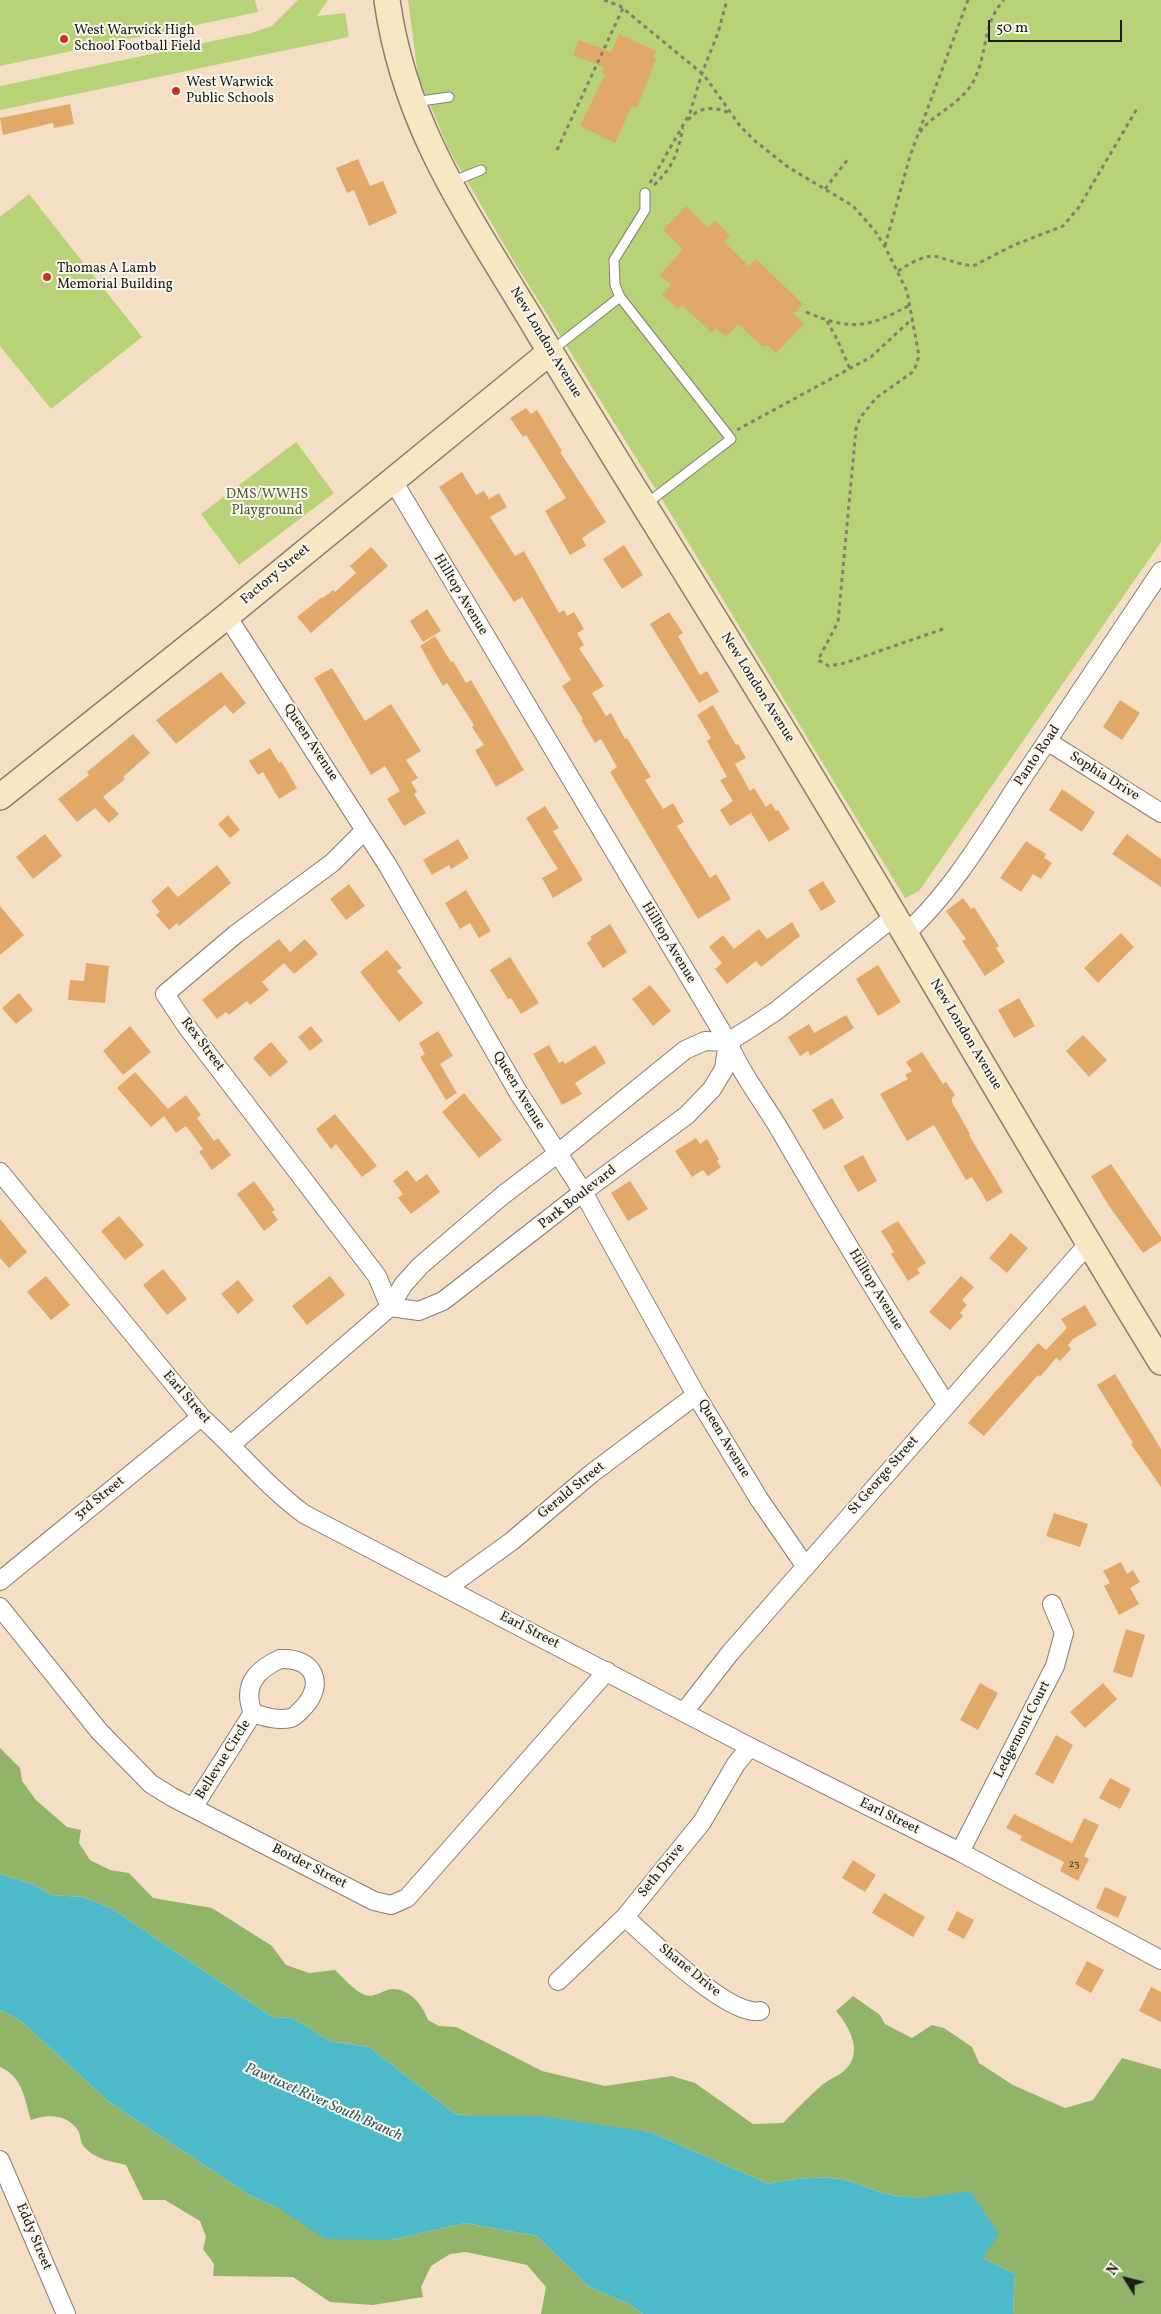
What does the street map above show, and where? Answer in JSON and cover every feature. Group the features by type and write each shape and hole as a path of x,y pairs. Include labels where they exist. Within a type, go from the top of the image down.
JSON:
{"main road":[{"name":"New London Avenue","path":"387,0 391,29 412,103 428,144 449,183 643,506 759,691 900,925 1088,1244 1161,1362"},
{"name":"Factory Street","path":"0,797 228,616 392,479 550,352"}],"street":[{"name":"Hilltop Avenue","path":"392,479 728,1042 736,1062 772,1115 890,1317 946,1404"},
{"name":"Panto Road","path":"900,925 918,923 952,880 1048,741 1161,571"},
{"name":"Queen Avenue","path":"228,616 388,866 518,1092 582,1192 696,1394 759,1499 806,1567"},
{"name":"Sophia Drive","path":"1048,741 1161,813"},
{"name":"Rex Street","path":"366,830 332,863 236,934 165,994 377,1276 390,1307"},
{"path":"232,1444 390,1307 403,1285 420,1266 503,1195 684,1050 705,1041 728,1042 900,925"},
{"name":"Park Boulevard","path":"390,1307 419,1311 443,1301 582,1192 687,1115 712,1089 724,1069 728,1042"},
{"name":"Earl Street","path":"4,1184 201,1417 232,1444 282,1498 304,1514 607,1670 750,1748 960,1852 1161,1960"},
{"name":"St George Street","path":"684,1712 730,1653 1088,1244"},
{"name":"Gerald Street","path":"447,1588 512,1541 591,1474 696,1394"},
{"name":"3rd Street","path":"0,1581 201,1417"},
{"name":"Ledgemont Court","path":"960,1852 1055,1666 1064,1633 1052,1604"},
{"name":"Border Street","path":"0,1607 99,1731 151,1784 172,1797 194,1806 374,1902 391,1905 408,1898 607,1670"},
{"name":"Bellevue Circle","path":"194,1806 253,1713"},
{"name":"Seth Drive","path":"558,1980 625,1917 702,1822 736,1764 750,1748"},
{"name":"Shane Drive","path":"625,1917 673,1961 733,2006 752,2013 760,2011"},
{"name":"Eddy Street","path":"0,2160 66,2314"}],"lane":[{"path":"412,103 449,97"},
{"path":"449,183 481,170"},
{"path":"643,506 731,439 620,298 615,285 614,260 645,210 645,193"},
{"path":"550,352 620,298"}],"path":[{"path":"604,0 623,8 702,73 732,114 761,147 788,167 853,206 875,231 898,271 910,305 919,350 916,369 876,398 860,418 854,435 838,622 818,660 828,666 845,663 943,629"},
{"path":"645,193 666,173 674,162 684,125 718,33 727,0"},
{"path":"885,247 914,146 942,64 968,0"},
{"path":"914,146 925,126 954,106 972,83 982,58 991,17 1004,0"},
{"path":"557,150 623,8"},
{"path":"898,271 927,255 939,256 973,266 1014,245 1063,226 1079,207 1138,107"},
{"path":"645,193 662,158 694,113 705,109 721,109 732,114"},
{"path":"825,189 848,160"},
{"path":"806,312 833,324 868,324 885,319 910,305"},
{"path":"728,435 871,357 913,318"},
{"path":"826,321 838,339 850,369"}],"green space":[{"name":"West Warwick High School Football Field","path":"0,0 255,0 258,12 0,66"},
{"path":"298,0 328,0 317,16 345,13 349,37 0,110 0,86 251,33 272,26"},
{"path":"408,0 1161,0 1161,542 919,891 905,898 510,255 449,150 418,76"},
{"name":"Thomas A Lamb Memorial Building","path":"29,194 142,337 51,409 0,346 0,217"},
{"name":"DMS/WWHS Playground","path":"296,442 334,493 239,565 201,514"},
{"path":"0,1748 20,1768 22,1781 36,1800 67,1827 81,1830 79,1843 90,1860 110,1870 129,1873 153,1898 212,1908 272,1946 286,1965 309,1973 335,1970 353,1988 365,1995 376,1995 392,1989 405,1991 423,2009 428,2020 439,2026 456,2027 542,2071 605,2086 672,2076 695,2083 753,2124 783,2123 817,2090 843,2072 851,2063 854,2047 853,2039 846,2024 836,2011 853,1996 880,2015 885,2024 912,2038 932,2025 944,2028 972,2047 979,2063 1013,2085 1065,2108 1093,2100 1122,2058 1161,2069 1161,2314 1013,2314 1015,2274 983,2258 928,2197 890,2195 834,2178 795,2179 769,2184 650,2132 467,2116 454,2113 369,2047 330,2041 293,2018 272,2017 111,1908 83,1897 52,1895 32,1884 0,1874"},
{"path":"0,2010 21,2021 109,2102 251,2196 280,2209 392,2240 465,2223 537,2236 589,2287 629,2304 643,2314 541,2314 546,2287 527,2265 466,2252 450,2254 431,2266 421,2287 423,2297 373,2305 330,2302 293,2277 213,2276 214,2264 203,2249 206,2237 200,2221 165,2200 143,2200 126,2165 104,2159 88,2151 83,2145 77,2129 67,2120 50,2116 31,2120 22,2089 18,2082 8,2071 0,2067"}],"water":[{"name":"Pawtuxet River South Branch","path":"0,1874 32,1884 52,1895 83,1897 111,1908 272,2017 293,2018 330,2041 369,2047 454,2113 467,2116 540,2116 650,2132 769,2184 794,2179 834,2178 890,2195 906,2197 934,2196 970,2191 999,2234 983,2258 1015,2274 1013,2314 643,2314 629,2304 589,2287 537,2236 465,2223 392,2240 325,2239 280,2209 251,2196 109,2102 21,2021 0,2010"}],"building":[{"path":"619,34 656,51 653,58 656,59 637,108 632,106 615,143 580,126 605,74 601,73 604,67 573,55 579,40 611,52"},
{"path":"70,104 74,124 54,128 53,123 3,135 0,118"},
{"path":"358,159 370,186 383,181 397,213 369,226 354,190 347,193 336,168"},
{"path":"686,206 708,228 715,221 730,235 724,242 749,266 756,259 803,304 794,314 804,324 776,353 766,344 763,347 738,324 726,337 716,328 712,333 682,305 678,309 662,295 671,285 660,275 683,249 663,230"},
{"path":"526,408 531,414 537,410 562,451 560,452 606,522 582,538 586,546 570,555 545,511 566,498 526,435 523,437 510,418"},
{"path":"462,472 476,495 484,491 489,499 499,493 507,507 490,517 515,556 524,551 559,613 564,610 567,616 574,612 584,629 577,633 584,645 579,648 604,686 592,693 606,716 611,713 625,739 627,738 651,777 645,780 663,809 673,803 684,822 677,826 710,878 716,874 731,899 698,919 610,772 617,767 601,739 595,743 581,720 583,719 562,686 571,680 522,597 514,602 439,487"},
{"path":"624,545 643,575 622,589 603,559"},
{"path":"371,547 388,566 311,633 297,617 322,597 333,590 335,592 356,573 350,566"},
{"path":"427,609 441,631 423,642 410,621"},
{"path":"669,612 683,633 678,636 700,675 707,671 719,692 699,703 650,624"},
{"path":"435,636 466,683 471,680 524,770 496,787 475,750 484,745 472,727 474,725 447,683 443,686 420,646"},
{"path":"332,668 365,721 391,704 421,751 406,760 418,778 411,782 417,792 414,794 426,813 404,826 387,799 400,791 385,766 371,775 314,678"},
{"path":"221,672 246,703 233,714 225,705 176,744 156,720"},
{"path":"1120,700 1140,713 1122,740 1103,727"},
{"path":"713,705 736,745 738,744 746,758 735,764 750,791 754,788 766,807 771,803 776,811 778,810 790,829 769,842 751,813 730,826 720,810 733,801 720,780 727,777 707,741 711,738 697,715"},
{"path":"133,734 150,753 123,777 125,779 103,797 119,814 109,823 95,808 77,822 58,799 89,775 87,772"},
{"path":"270,748 279,763 281,761 297,788 279,799 263,772 258,775 249,761"},
{"path":"1062,789 1095,812 1082,832 1049,810"},
{"path":"545,806 559,828 553,831 583,880 553,898 542,878 558,869 526,818"},
{"path":"228,815 240,830 230,838 218,824"},
{"path":"45,834 62,856 33,879 16,857"},
{"path":"1127,834 1161,859 1161,887 1112,854"},
{"path":"458,839 469,858 451,869 449,865 432,875 423,860"},
{"path":"1026,841 1046,854 1044,858 1052,863 1041,879 1033,874 1021,892 1000,878"},
{"path":"217,865 231,883 179,926 177,923 169,930 156,915 160,912 151,901 168,886 178,897"},
{"path":"823,881 836,902 821,911 808,890"},
{"path":"349,884 365,906 346,920 330,899"},
{"path":"466,890 491,931 479,938 470,923 460,929 445,903"},
{"path":"963,898 971,909 974,907 999,946 996,948 1005,962 985,976 962,941 966,939 946,911"},
{"path":"0,906 24,935 0,955"},
{"path":"792,922 800,936 761,967 756,961 727,984 715,969 722,963 709,947 723,935 734,949 759,929 767,939"},
{"path":"610,924 627,952 603,968 587,943 592,939 590,937"},
{"path":"1121,933 1134,947 1098,983 1084,968"},
{"path":"279,939 290,952 305,939 318,954 294,974 284,963 262,982 269,990 250,1005 247,1001 229,1015 226,1012 217,1019 202,1000"},
{"path":"387,950 402,968 397,971 423,1003 399,1022 360,972"},
{"path":"510,957 539,1003 521,1014 511,998 508,999 490,970"},
{"path":"86,963 109,966 105,1003 68,1000 70,980 84,981"},
{"path":"878,965 901,1002 878,1016 856,979"},
{"path":"650,985 671,1011 653,1026 632,999"},
{"path":"19,993 33,1010 16,1024 2,1008"},
{"path":"1019,998 1035,1026 1014,1038 998,1010"},
{"path":"846,1015 854,1028 810,1056 808,1051 800,1056 788,1037 809,1024 814,1033"},
{"path":"130,1026 151,1052 123,1075 103,1051"},
{"path":"311,1026 323,1041 310,1051 298,1037"},
{"path":"438,1031 453,1056 440,1064 457,1093 446,1100 420,1057 425,1054 419,1043"},
{"path":"1083,1035 1107,1060 1089,1077 1066,1051"},
{"path":"271,1042 288,1062 270,1077 253,1058"},
{"path":"549,1045 559,1063 563,1061 565,1064 595,1045 606,1063 575,1083 582,1094 562,1105 533,1054"},
{"path":"922,1052 943,1084 946,1082 955,1095 952,1098 952,1102 1003,1192 987,1202 972,1177 966,1180 934,1125 907,1141 880,1094 908,1079 905,1075 912,1071 906,1062"},
{"path":"135,1072 168,1109 186,1095 201,1115 197,1118 214,1141 218,1138 231,1155 212,1170 199,1152 203,1149 186,1126 176,1133 164,1116 151,1127 117,1088"},
{"path":"464,1093 502,1140 479,1158 442,1112"},
{"path":"832,1098 844,1118 824,1130 812,1110"},
{"path":"335,1114 377,1166 362,1177 336,1144 331,1149 316,1129"},
{"path":"696,1138 700,1144 707,1139 719,1159 717,1161 721,1167 708,1176 703,1170 692,1177 675,1151"},
{"path":"863,1155 877,1181 858,1192 843,1166"},
{"path":"1111,1164 1161,1237 1161,1241 1143,1253 1109,1206 1091,1176"},
{"path":"407,1170 416,1182 427,1174 440,1192 411,1214 398,1198 403,1194 393,1181"},
{"path":"254,1181 275,1210 272,1212 278,1220 264,1231 237,1194"},
{"path":"630,1181 648,1209 628,1221 611,1193"},
{"path":"119,1216 144,1245 125,1260 101,1231"},
{"path":"0,1219 27,1252 9,1268 0,1258"},
{"path":"898,1221 926,1263 917,1269 920,1273 908,1281 891,1254 894,1252 881,1231"},
{"path":"1011,1233 1028,1248 1007,1273 989,1258"},
{"path":"163,1269 187,1299 167,1315 143,1285"},
{"path":"46,1276 70,1305 51,1320 27,1292"},
{"path":"330,1276 345,1295 307,1325 292,1306"},
{"path":"961,1276 974,1287 962,1300 967,1305 960,1313 963,1316 950,1330 929,1312"},
{"path":"238,1280 254,1300 238,1314 221,1294"},
{"path":"1085,1305 1097,1325 1073,1339 1068,1345 1071,1349 1060,1361 1056,1358 1040,1377 1038,1375 984,1436 968,1423 1038,1343 1046,1350 1067,1328 1061,1319"},
{"path":"1115,1374 1161,1449 1161,1487 1131,1444 1133,1443 1097,1385"},
{"path":"1054,1513 1088,1524 1080,1547 1046,1536"},
{"path":"1121,1562 1127,1574 1133,1570 1140,1582 1130,1588 1139,1604 1119,1615 1104,1586 1110,1583 1103,1571"},
{"path":"1126,1629 1145,1635 1132,1678 1113,1672"},
{"path":"980,1683 998,1693 978,1730 960,1720"},
{"path":"1103,1683 1117,1699 1085,1728 1070,1712"},
{"path":"1056,1735 1073,1745 1053,1784 1035,1774"},
{"path":"1110,1778 1131,1789 1120,1809 1099,1798"},
{"path":"1014,1814 1072,1843 1084,1818 1099,1825 1084,1856 1089,1859 1078,1881 1060,1871 1064,1862 1020,1840 1022,1836 1006,1828"},
{"path":"853,1860 876,1875 865,1892 842,1878"},
{"path":"1105,1887 1127,1897 1118,1918 1096,1908"},
{"path":"884,1893 925,1917 913,1937 872,1913"},
{"path":"957,1911 974,1920 964,1939 947,1930"},
{"path":"1087,1961 1104,1970 1091,1993 1075,1984"},
{"path":"1151,1987 1161,1992 1161,2022 1139,2011"}],"place":[{"name":"West Warwick High School Football Field","path":"64,39"},
{"name":"West Warwick Public Schools","path":"176,91"},
{"name":"Thomas A Lamb Memorial Building","path":"47,277"}]}
